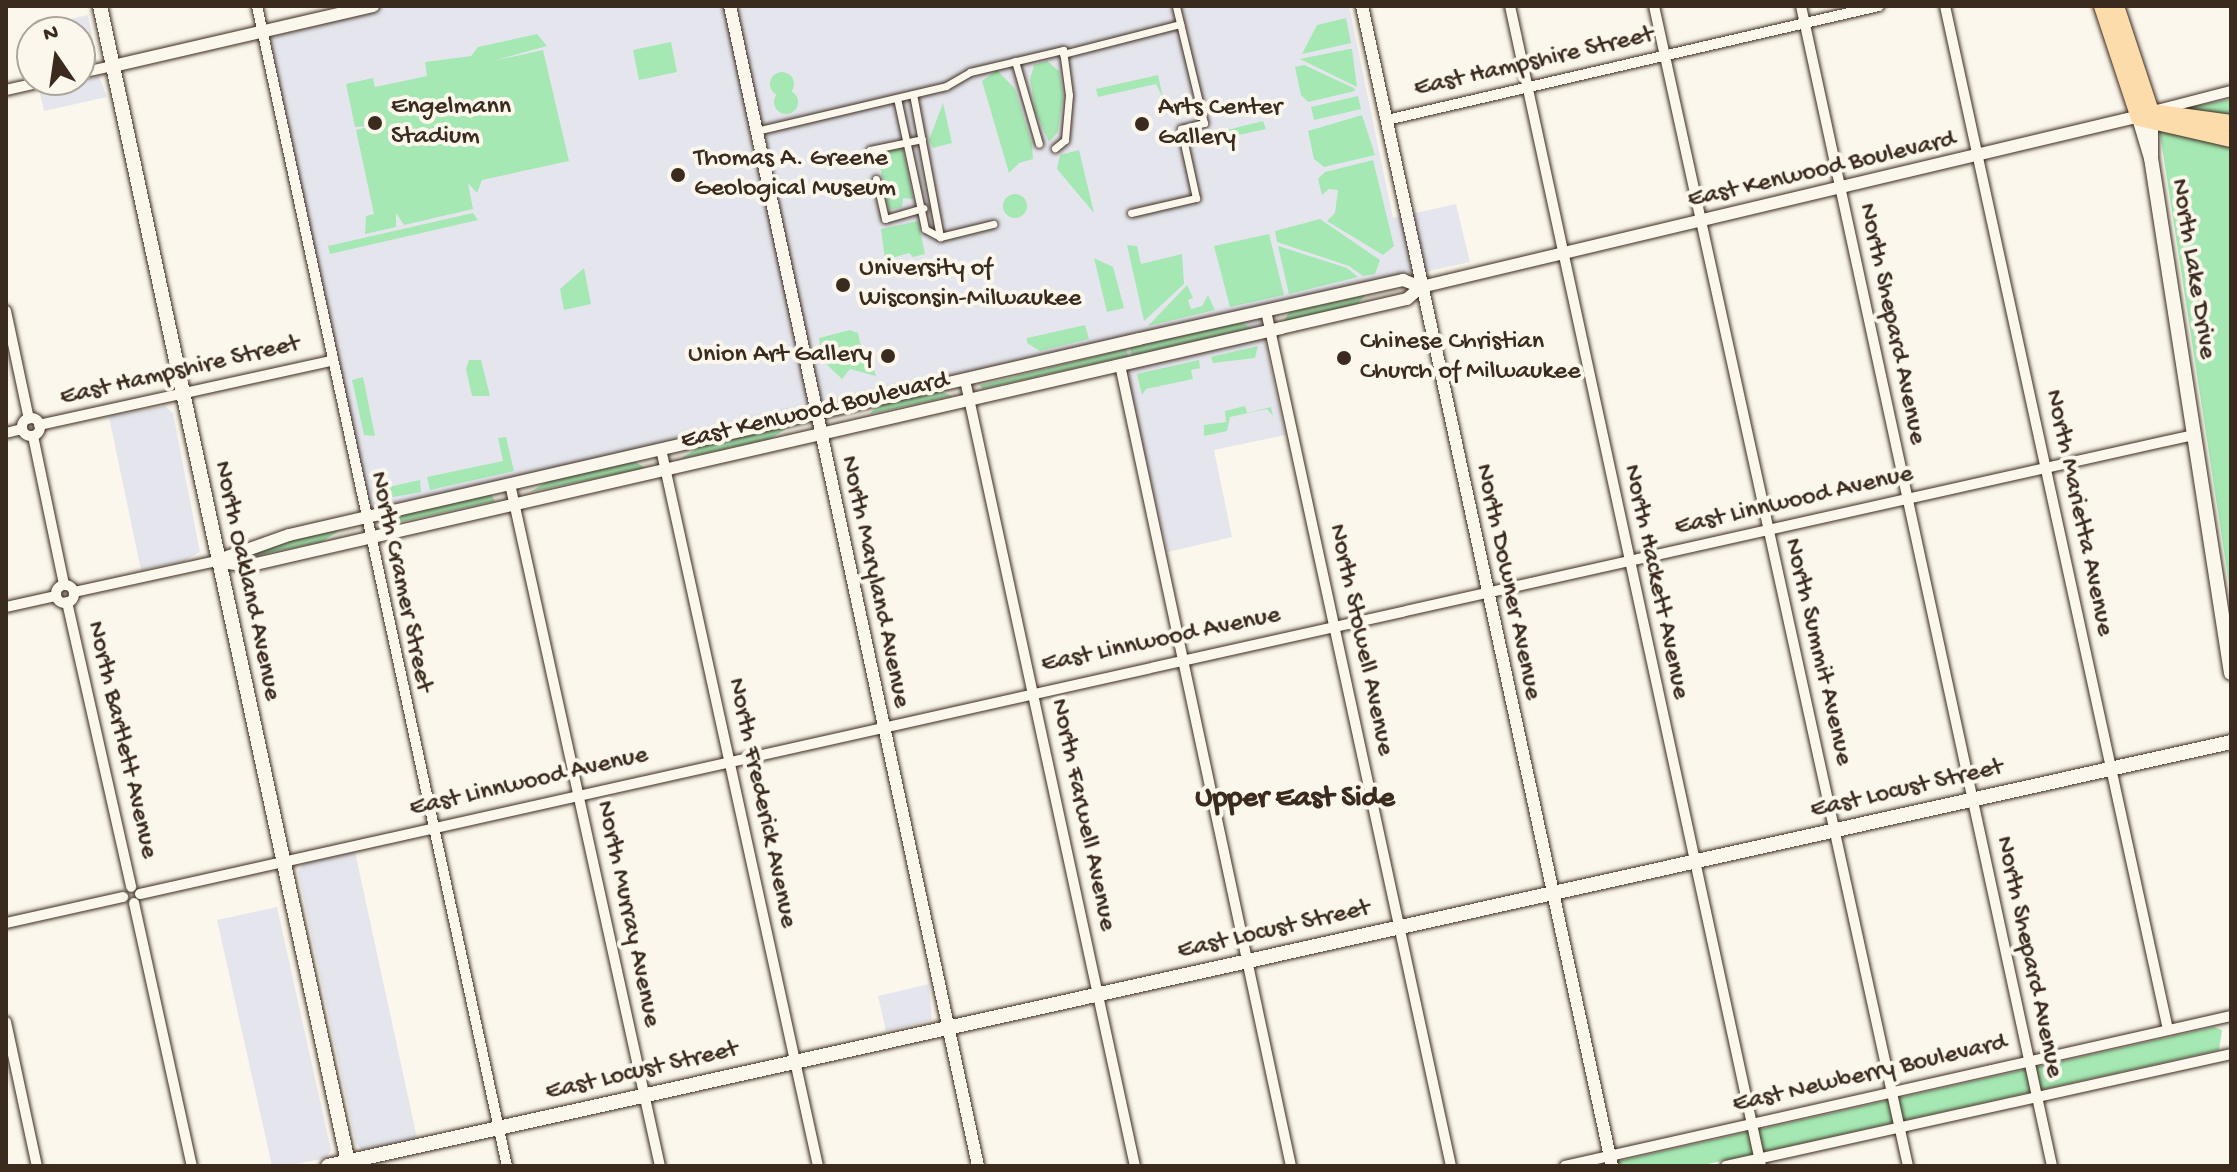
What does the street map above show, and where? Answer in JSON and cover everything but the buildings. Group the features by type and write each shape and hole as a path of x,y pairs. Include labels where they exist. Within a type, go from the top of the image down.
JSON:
{"main road":[{"name":"North Oakland Avenue","path":"100,6 216,561 348,1164"},
{"name":"North Lake Drive","path":"2102,6 2148,118"},
{"name":"North Lake Drive","path":"2116,6 2148,118 2151,158 2231,673"},
{"path":"2148,118 2231,123"},
{"path":"2148,118 2231,139"},
{"name":"East Locust Street","path":"328,1166 2231,742"}],"street":[{"name":"North Cramer Street","path":"257,6 368,538 507,1166"},
{"path":"96,70 373,6"},
{"name":"North Maryland Avenue","path":"730,6 978,1166"},
{"path":"1131,213 1196,198 1181,129 1204,123 1176,6"},
{"name":"North Downer Avenue","path":"1362,6 1611,1161"},
{"name":"North Hackett Avenue","path":"1510,6 1692,862 1760,1162"},
{"name":"North Summit Avenue","path":"1654,6 1908,1166"},
{"name":"North Shepard Avenue","path":"1801,6 2052,1166"},
{"name":"East Hampshire Street","path":"1387,120 1879,6"},
{"name":"North Marietta Avenue","path":"1945,6 2168,1030"},
{"path":"1063,54 1180,24"},
{"path":"756,131 913,94 1015,61 1063,50 1069,95 1065,140 1055,148"},
{"path":"1015,61 1039,144"},
{"name":"East Kenwood Boulevard","path":"216,561 247,566 1270,331 1407,299 1421,287 2148,118 2231,91"},
{"path":"913,94 940,237"},
{"path":"897,98 925,229 940,237 993,224"},
{"path":"871,157 870,150 922,139"},
{"path":"876,179 885,219 933,206"},
{"name":"East Kenwood Boulevard","path":"74,592 216,561 240,548 364,518 1266,311 1403,280 1421,287"},
{"path":"6,311 29,419 39,425 33,436 64,585 74,592 67,602 56,596 6,607"},
{"name":"North Stowell Avenue","path":"1266,311 1451,1166"},
{"name":"East Hampshire Street","path":"39,425 330,361"},
{"path":"1120,365 1291,1166"},
{"name":"North Farwell Avenue","path":"965,380 1135,1166"},
{"path":"6,433 22,429 29,419"},
{"path":"22,429 33,436"},
{"name":"East Linnwood Avenue","path":"135,894 2193,435"},
{"name":"North Frederick Avenue","path":"661,449 818,1166"},
{"name":"North Murray Avenue","path":"510,484 660,1166"},
{"path":"56,596 64,585"},
{"name":"North Bartlett Avenue","path":"67,602 135,894 192,1166"},
{"path":"6,923 135,894"},
{"name":"East Newberry Boulevard","path":"1565,1166 1611,1161 1751,1124 2231,1016"},
{"path":"6,1022 37,1166"},
{"path":"1726,1166 1760,1162 2231,1054"}],"shaded area":[{"name":"University of Wisconsin-Milwaukee","path":"334,6 1349,6 1393,218 1456,204 1470,262 1258,308 1285,435 1214,450 1232,537 1168,552 1118,341 368,510 270,37 337,21"},
{"path":"99,76 107,97 44,111 41,96 96,96 96,77"},
{"path":"165,406 173,413 200,552 184,561 141,570 109,417"},
{"path":"355,852 417,1138 363,1150 356,1144 298,872 303,864"},
{"path":"277,907 331,1150 326,1158 287,1166 272,1166 217,920"},
{"path":"929,984 932,1020 886,1031 878,996"}],"green space":[{"path":"1346,18 1351,43 1302,54 1317,25"},
{"path":"537,34 547,46 493,61 543,50 569,161 482,180 477,193 468,183 473,209 404,225 396,213 396,227 365,234 366,216 374,214 356,130 371,126 355,127 346,84 373,78 375,87 427,76 425,62 471,56 478,47"},
{"path":"671,42 677,72 639,80 633,50"},
{"path":"1349,49 1352,49 1357,87 1300,59"},
{"path":"1047,61 1059,71 1063,95 1058,132 1049,142 1036,113 1030,79 1034,65"},
{"path":"1304,65 1355,91 1308,102 1301,95 1295,67"},
{"path":"997,70 1015,89 1032,144 1033,159 1019,163 1009,173 982,81"},
{"path":"782,72 791,75 794,84 791,93 782,96 773,93 770,84 773,75"},
{"path":"1158,75 1163,98 1156,84 1098,97 1096,89"},
{"path":"786,90 795,93 798,102 795,111 786,114 777,111 774,102 777,93"},
{"path":"1358,96 1361,109 1314,120 1311,107"},
{"path":"2231,99 2231,597 2159,127 2191,107"},
{"path":"943,103 952,143 933,148 929,140"},
{"path":"1362,115 1375,155 1324,167 1314,159 1308,131"},
{"path":"1263,121 1266,129 1207,142 1211,134"},
{"path":"902,146 913,199 903,198 902,207 889,210 877,152"},
{"path":"1079,150 1094,213 1057,169 1060,155"},
{"path":"1373,160 1394,246 1383,255 1327,221 1335,213 1338,190 1329,189 1322,195 1318,179 1325,172"},
{"path":"1015,194 1023,198 1027,206 1023,214 1015,218 1007,214 1003,206 1007,198"},
{"path":"473,213 478,220 330,254 328,246"},
{"path":"1320,219 1380,260 1375,274 1363,276 1349,266 1277,242 1275,231"},
{"path":"918,221 925,254 913,257 909,253 885,260 881,229"},
{"path":"1269,234 1284,295 1230,307 1214,246"},
{"path":"1127,245 1137,246 1141,264 1182,254 1184,284 1144,321"},
{"path":"1278,246 1347,268 1358,277 1289,294"},
{"path":"1094,258 1113,267 1124,308 1107,312"},
{"path":"584,268 591,304 564,310 560,289"},
{"path":"1187,285 1193,298 1188,300 1191,309 1202,306 1208,295 1215,310 1148,326"},
{"path":"1366,295 1357,304 1284,321 1289,312"},
{"path":"1241,322 1251,328 1132,355 1130,348"},
{"path":"1085,325 1089,339 1040,351 1027,343 1027,338"},
{"path":"850,330 858,333 865,365 872,364 876,376 850,369 842,379 822,360 819,338"},
{"path":"1258,346 1255,358 1213,363 1211,357"},
{"path":"1126,349 1128,356 982,389 980,385"},
{"path":"469,360 481,360 490,396 472,396 466,369"},
{"path":"1199,360 1200,368 1191,370 1193,379 1146,389 1142,395 1137,374"},
{"path":"363,377 375,436 364,435 352,380"},
{"path":"940,391 952,396 870,414 877,405"},
{"path":"1245,406 1247,413 1271,407 1273,416 1267,409 1230,417 1227,431 1204,436 1204,425 1226,422 1225,411"},
{"path":"797,423 769,439 680,459 707,442"},
{"path":"506,437 514,471 430,490 427,477 503,461 498,438"},
{"path":"631,459 645,468 530,492 557,476"},
{"path":"420,480 421,492 377,500 375,490"},
{"path":"491,494 495,501 382,526 408,510"},
{"path":"347,526 321,542 234,560 260,544"},
{"path":"2214,1027 2222,1030 2219,1050 1699,1166 1597,1166"}],"place":[{"name":"Engelmann Stadium","path":"375,123"},
{"name":"Arts Center Gallery","path":"1142,124"},
{"name":"Thomas A. Greene Geological Museum","path":"678,175"},
{"name":"University of Wisconsin-Milwaukee","path":"843,285"},
{"name":"Union Art Gallery","path":"888,356"},
{"name":"Chinese Christian Church of Milwaukee","path":"1344,358"}],"district":[{"name":"Upper East Side","path":"1295,800"}]}
